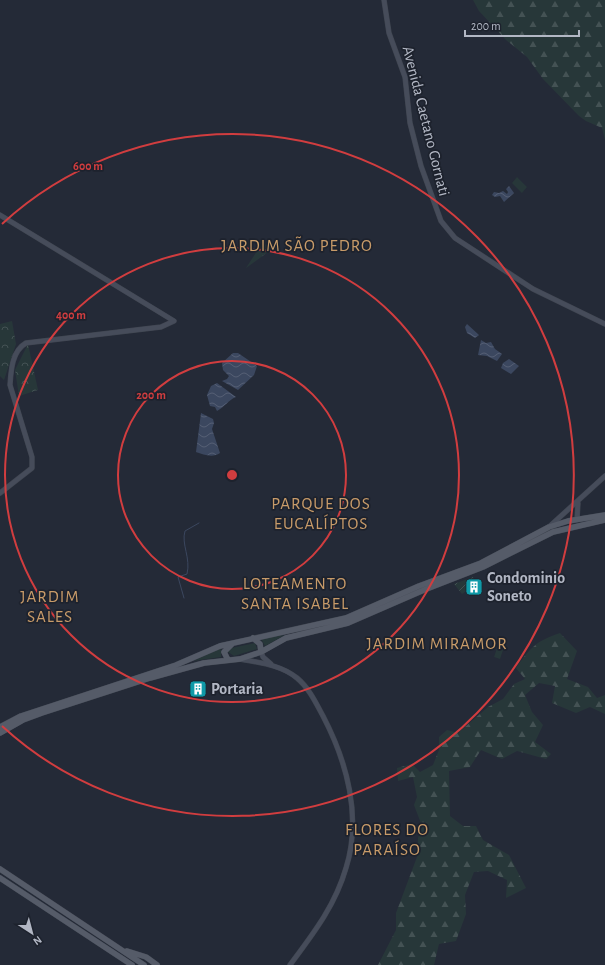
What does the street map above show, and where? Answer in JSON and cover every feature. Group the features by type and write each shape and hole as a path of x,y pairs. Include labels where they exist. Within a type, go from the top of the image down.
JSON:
{"main road":[{"path":"0,733 23,720 94,696 180,669 204,663 240,659 261,652 286,638 348,622 468,573 576,516 605,515"},
{"path":"0,727 20,716 41,708 176,665 209,650 253,638 346,618 412,589 481,563 551,530 605,520"},
{"path":"253,638 260,644 261,652"},
{"path":"228,660 224,652 234,643"},
{"path":"0,869 144,965"},
{"path":"0,878 132,965"},
{"path":"121,949 146,957 157,965"}],"street":[{"name":"Avenida Caetano Gornati","path":"384,0 390,33 405,77 410,123 421,166 440,221 455,238 533,289 605,324"},
{"path":"0,216 174,320 161,327 35,341 22,345 18,349 14,358 10,385 32,457 32,468 0,494"},
{"path":"551,530 568,511 605,476"},
{"path":"568,511 576,516 578,502"},
{"path":"261,652 263,657 271,664 298,679 306,688 318,707 342,757 348,780 351,809 352,834 348,857 337,892 322,922 290,965"},
{"path":"240,659 271,664"}],"green space":[{"path":"473,0 605,0 605,140 602,128 579,116 543,79 527,57 506,40 479,11"},
{"path":"517,177 527,187 522,193 512,183"},
{"path":"263,242 270,249 246,268"},
{"path":"12,321 16,344 4,380 0,376 0,324"},
{"path":"28,344 38,390 19,396 15,370"},
{"path":"473,577 477,583 462,594 454,584"},
{"path":"560,633 577,651 567,679 588,687 597,698 605,695 605,714 590,707 576,713 552,703 555,686 539,683 525,695 532,712 543,725 535,742 551,754 546,759 517,751 502,759 481,750 470,767 449,771 450,816 463,826 476,826 483,840 509,855 526,888 506,898 507,880 488,871 474,872 465,895 466,914 456,941 439,944 434,965 378,965 396,930 396,913 417,857 418,838 422,826 414,805 417,797 413,777 398,781 397,768 412,764 420,772 433,765 439,750 439,737 447,730 458,733 488,707 503,699 514,684 525,679 516,668 530,650 539,642"},
{"path":"285,635 265,646 261,639"},
{"path":"255,643 257,649 234,656 228,652 231,648"},
{"path":"221,648 221,657 193,661"},
{"path":"497,648 503,650 500,659 494,657"}],"water":[{"path":"509,186 514,193 504,202 500,196 495,197 492,195 494,192 499,193 503,191 507,194 508,192 506,189"},
{"path":"467,324 479,335 475,338 467,333 465,327"},
{"path":"481,340 486,343 491,342 495,349 502,354 497,361 487,356 478,355"},
{"path":"233,353 238,353 257,366 254,375 238,390 222,381 227,379 229,376 223,370 222,363"},
{"path":"509,359 519,366 511,374 501,368 503,363"},
{"path":"217,383 236,397 217,411 215,407 210,406 207,395 211,386"},
{"path":"201,413 213,419 214,423 212,429 220,453 217,455 208,456 196,452"}],"waterway":[{"path":"184,598 178,577 187,574 188,568 184,536 185,531 199,523"}],"place":[{"name":"Condominio Soneto","path":"474,587"},
{"name":"Portaria","path":"198,689"}],"district":[{"name":"JARDIM SÃO PEDRO","path":"297,245"},
{"name":"PARQUE DOS EUCALÍPTOS","path":"321,513"},
{"name":"LOTEAMENTO SANTA ISABEL","path":"295,593"},
{"name":"JARDIM SALES","path":"50,606"},
{"name":"JARDIM MIRAMOR","path":"437,643"},
{"name":"FLORES DO PARAÍSO","path":"387,839"}]}
